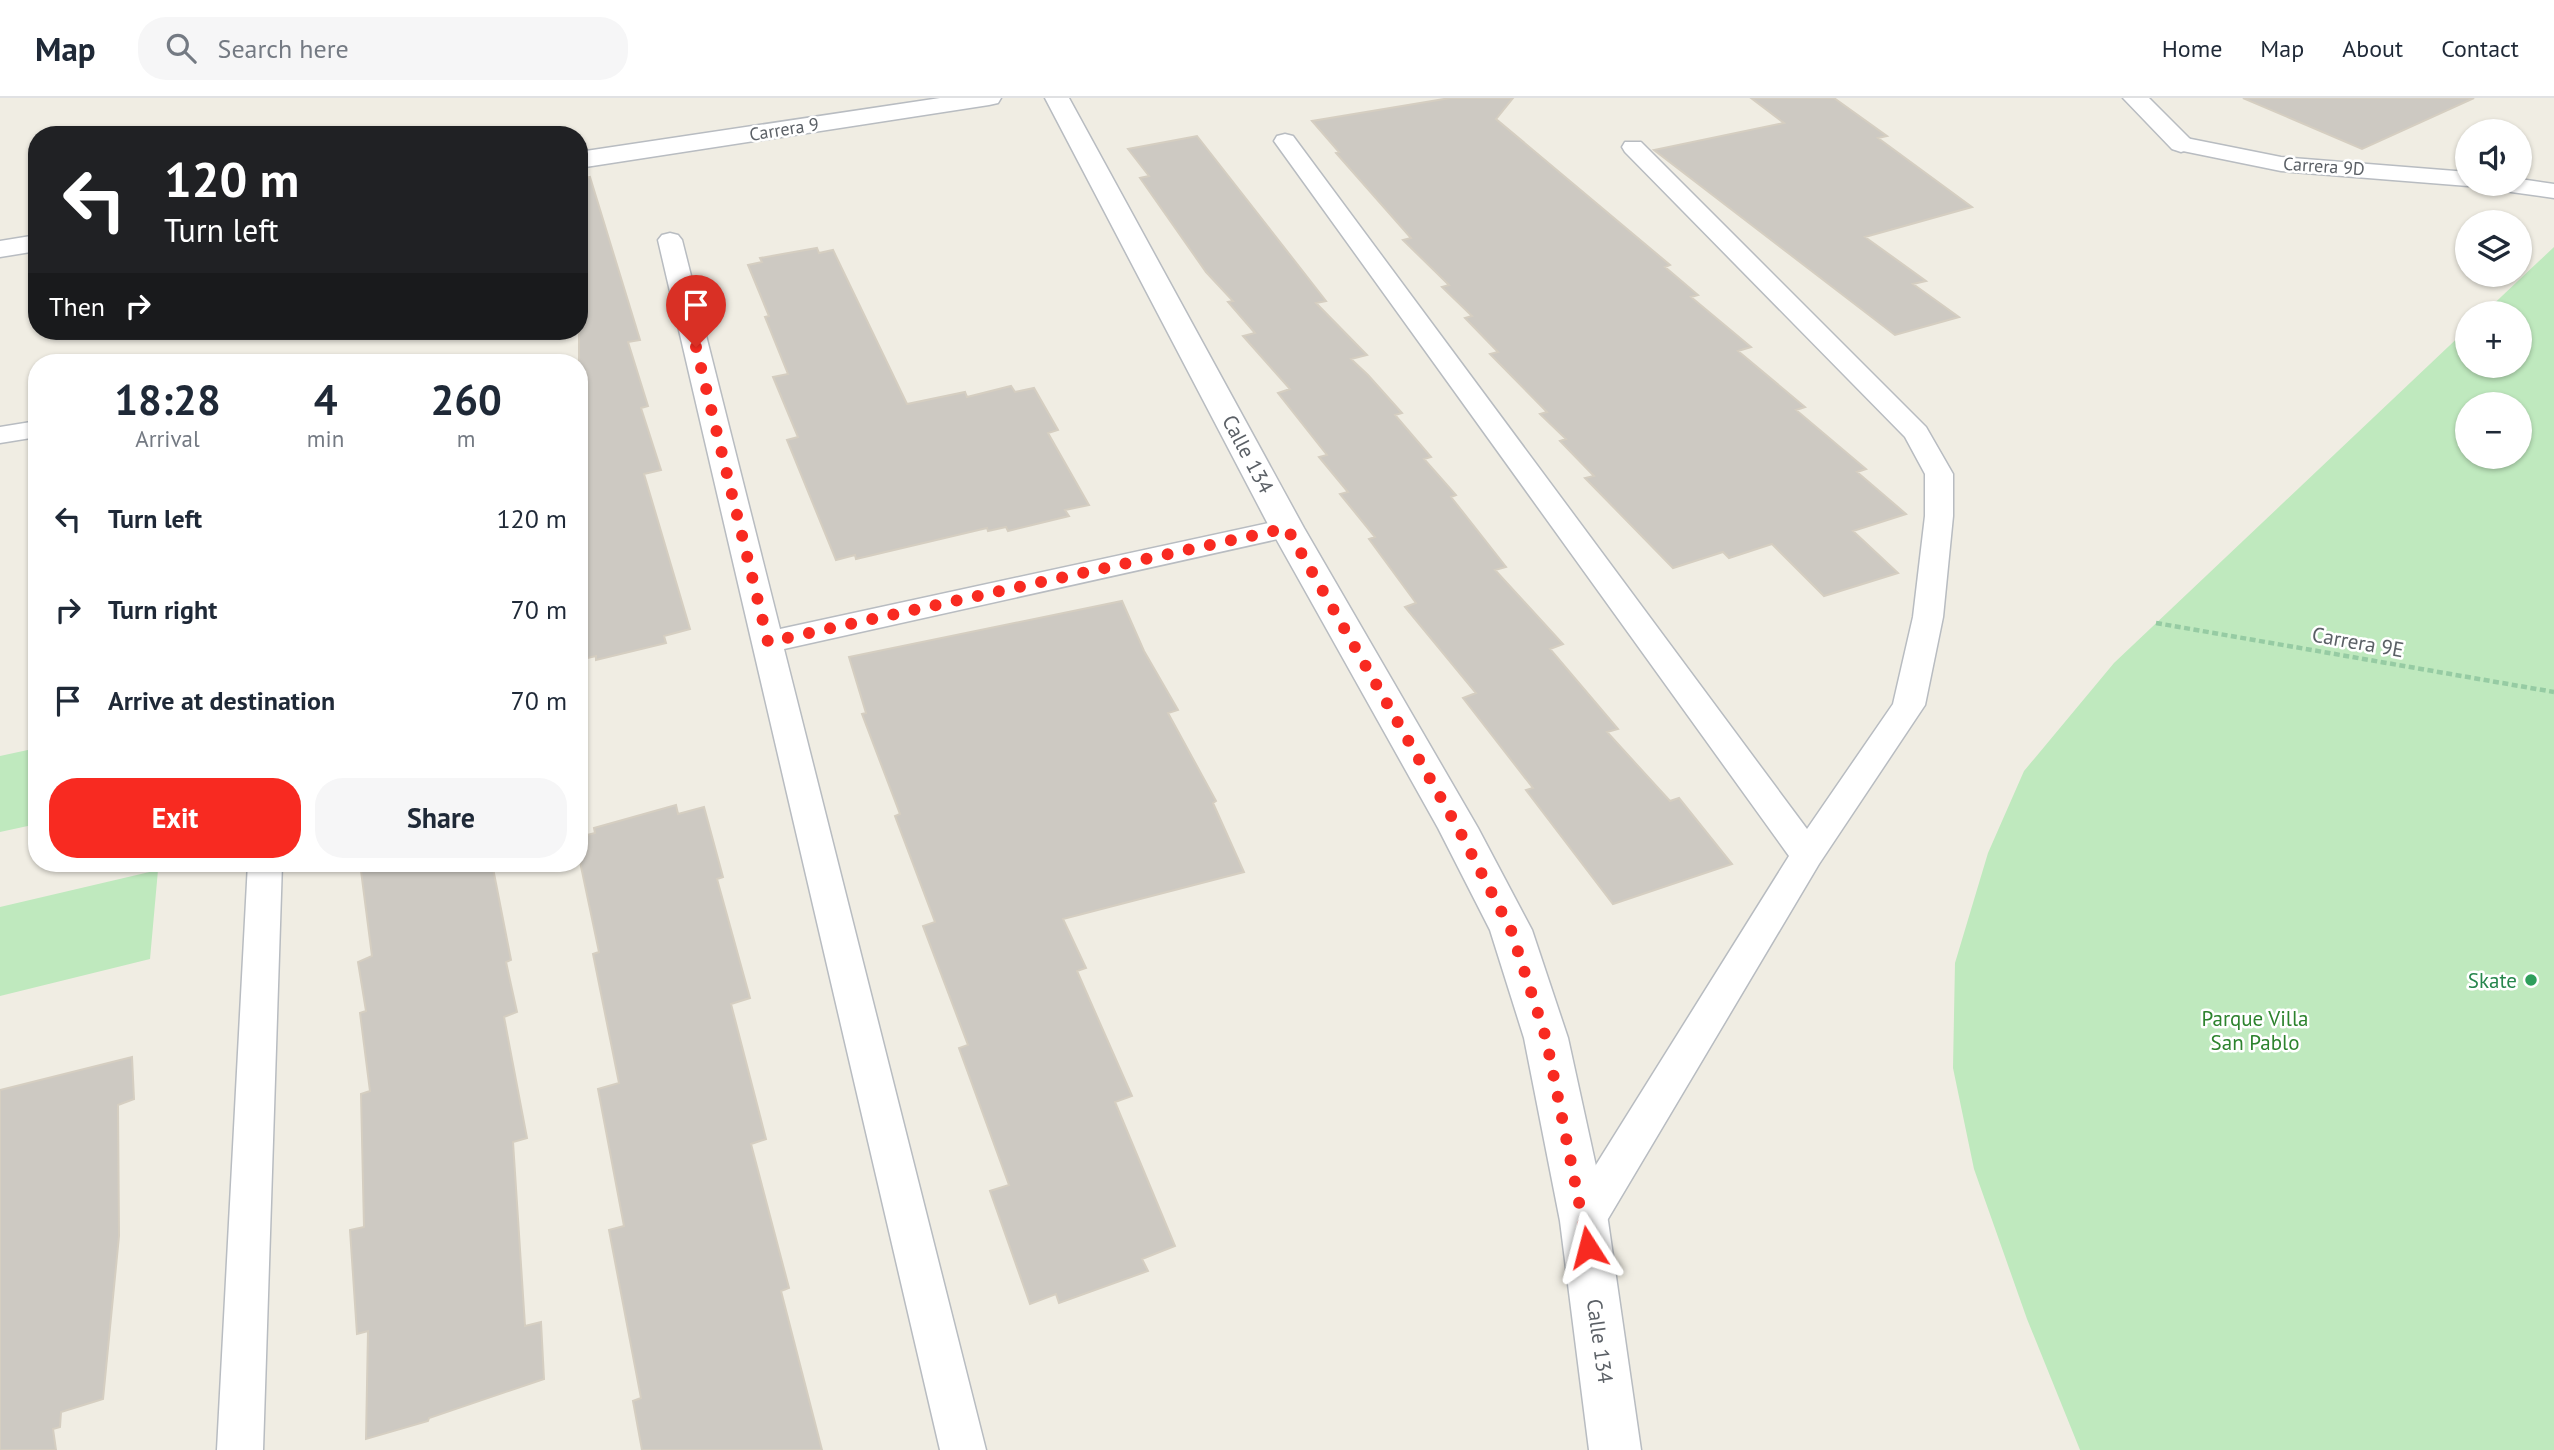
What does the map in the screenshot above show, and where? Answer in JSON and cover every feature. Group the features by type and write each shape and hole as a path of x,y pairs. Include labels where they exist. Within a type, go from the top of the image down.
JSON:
{"street":[{"name":"Carrera 9","path":"588,159 989,98"},
{"name":"Calle 134","path":"1057,98 1287,528 1458,828 1511,930 1546,1038 1584,1221 1615,1450"},
{"path":"2135,98 2181,144"},
{"path":"0,249 28,244"}],"lane":[{"path":"1284,141 1807,855"},
{"name":"Carrera 9D","path":"2181,144 2281,164 2455,178"},
{"path":"1584,1221 1807,855 1909,705 1928,617 1939,516 1939,474 1916,433 1633,147"},
{"path":"2532,188 2554,191"},
{"path":"670,240 963,1450"},
{"path":"0,435 28,430"},
{"path":"768,642 1287,528"},
{"path":"240,1450 265,872"}],"path":[{"name":"Carrera 9E","path":"2156,623 2554,692"}],"green space":[{"name":"Parque Villa San Pablo","path":"2554,247 2554,1450 2080,1450 2027,1319 1974,1169 1953,1068 1955,963 1988,853 2024,771 2114,663 2455,340 2455,378 2532,378 2532,301 2497,301 2512,287 2532,287 2532,268"},
{"path":"28,750 28,826 0,832 0,756"},
{"path":"158,872 150,959 0,996 0,907"}],"building":[{"path":"1450,98 1513,98 1496,119 1670,265 1665,267 1698,295 1691,297 1751,347 1738,351 1805,407 1796,410 1866,469 1857,472 1906,514 1853,531 1898,573 1824,596 1772,544 1729,558 1723,552 1673,568 1585,478 1594,476 1560,441 1566,439 1540,414 1547,412 1490,354 1498,352 1465,318 1472,316 1442,287 1449,285 1403,240 1411,238 1336,153 1339,152 1312,121"},
{"path":"1751,98 1834,98 1887,136 1878,138 1972,207 1865,237 1926,281 1913,284 1959,317 1895,335 1654,150 1784,123"},
{"path":"2243,98 2474,98 2362,149"},
{"path":"1197,136 1326,301 1316,303 1367,355 1351,359 1402,413 1395,415 1431,457 1424,459 1456,495 1451,497 1506,567 1495,570 1563,644 1550,649 1618,729 1607,732 1670,801 1679,798 1732,864 1613,904 1526,790 1533,788 1463,698 1476,693 1405,607 1416,603 1369,539 1375,537 1340,494 1348,492 1319,457 1327,455 1278,393 1290,389 1243,336 1255,333 1228,302 1233,301 1206,272 1140,178 1149,176 1128,149"},
{"path":"588,177 640,340 628,342 648,406 641,408 661,470 644,474 690,629 664,636 666,643 596,660 596,656 588,658 588,354 579,354 579,340 588,340"},
{"path":"817,248 819,253 833,250 907,404 965,392 967,397 1011,386 1015,392 1034,388 1058,430 1048,433 1089,505 1065,510 1069,516 1008,531 1006,527 988,531 987,528 856,559 855,555 836,560 787,440 798,437 773,377 788,374 765,317 769,316 748,265 762,262 760,258"},
{"path":"1122,601 1144,651 1178,710 1168,713 1216,801 1213,803 1244,872 1063,919 1086,968 1077,971 1132,1096 1115,1102 1175,1246 1142,1259 1148,1271 1059,1303 1056,1294 1030,1304 990,1191 1009,1185 959,1048 968,1045 923,926 935,922 895,816 900,814 862,714 866,713 849,657"},
{"path":"676,805 678,814 704,807 723,877 717,879 750,998 731,1004 766,1139 751,1144 789,1288 781,1291 822,1450 642,1450 633,1401 641,1398 609,1230 624,1226 598,1089 619,1083 593,954 599,952 582,872 588,872 588,835 595,833 594,828"},
{"path":"361,872 494,872 511,960 506,962 517,1012 504,1017 527,1138 513,1142 525,1326 541,1322 544,1379 429,1418 428,1421 366,1439 368,1331 357,1334 350,1230 364,1227 361,1094 370,1091 360,1013 366,1011 358,962 372,956"},
{"path":"132,1057 134,1099 118,1105 119,1236 103,1399 61,1412 60,1427 53,1429 56,1450 0,1450 0,1090"}],"place":[{"name":"Skate","path":"2531,980"}],"route":[{"path":"696,347 768,642 1287,528 1458,828 1511,930 1546,1038 1588,1247"}]}
